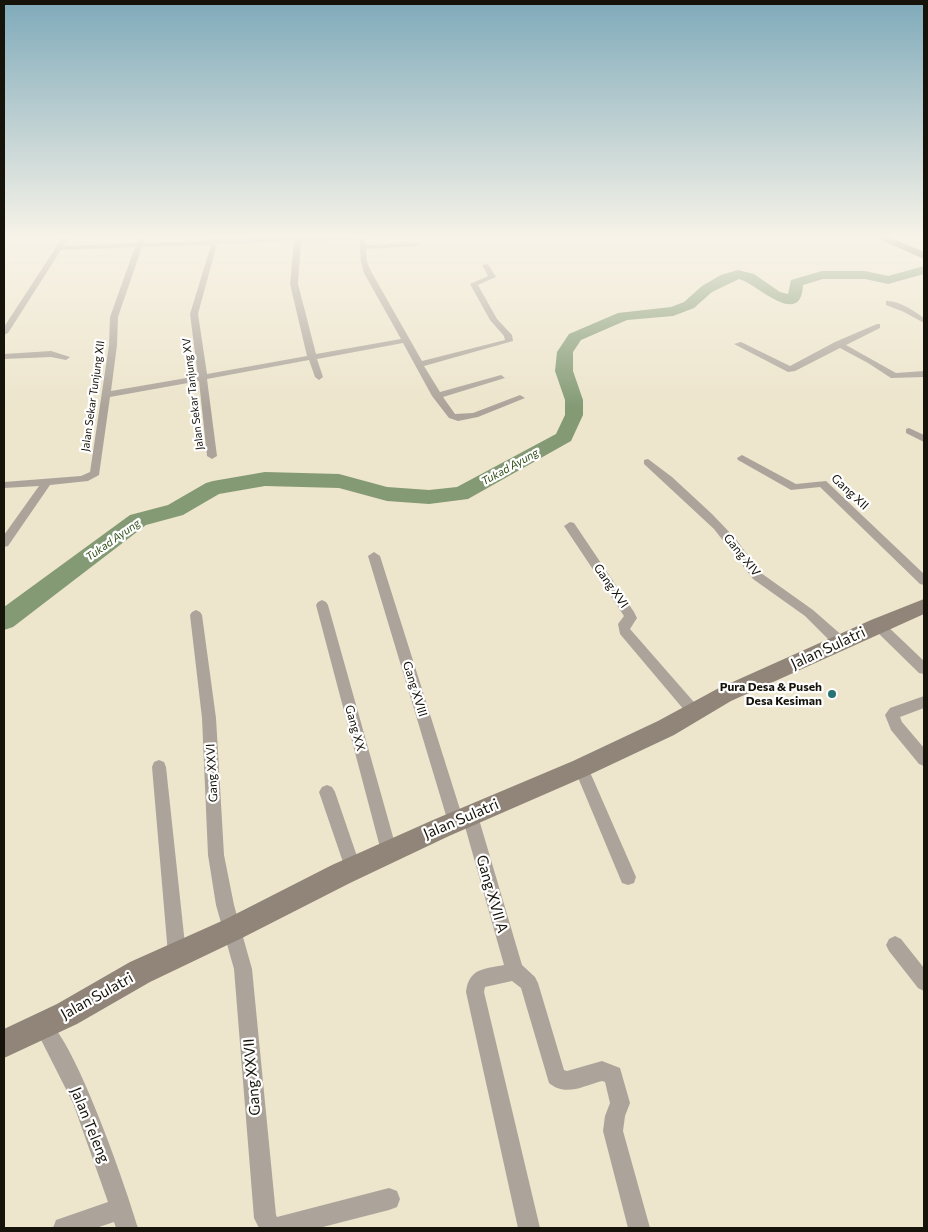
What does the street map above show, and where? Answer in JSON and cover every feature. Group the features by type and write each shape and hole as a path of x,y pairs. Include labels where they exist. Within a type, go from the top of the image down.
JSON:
{"main road":[{"name":"Jalan Sulatri","path":"4,1044 43,1026 177,954 233,929 388,851 581,768 695,713 724,695 924,606"}],"street":[{"path":"4,333 30,292"},
{"name":"Jalan Sekar Tunjung XII","path":"4,486 88,478 95,473 113,345 114,317 122,292"},
{"name":"Jalan Sekar Tanjung XV","path":"198,292 194,307 212,456"},
{"path":"297,292 318,377"},
{"path":"379,292 438,396 454,417 481,413 520,398"},
{"path":"420,364 509,341 508,335 494,320 479,292"},
{"path":"889,304 907,310 924,321"},
{"path":"738,344 788,369 792,369 838,344 877,326"},
{"path":"106,395 407,340"},
{"path":"838,344 871,361 894,376 924,374"},
{"path":"4,357 51,354 66,357"},
{"path":"438,396 501,378"},
{"path":"909,431 924,439"},
{"name":"Gang XII","path":"742,458 795,488 822,483 924,581"},
{"name":"Gang XIV","path":"648,462 717,525 740,551 757,576 809,613 840,642"},
{"path":"4,543 47,482"},
{"name":"Gang XVI","path":"570,526 630,615 631,618 624,624 624,630 695,713"},
{"name":"Gang XVIII","path":"374,556 463,819"},
{"name":"Gang XX","path":"322,605 388,851"},
{"name":"Gang XXVI","path":"196,615 209,718 216,855 225,905 233,929"},
{"path":"878,625 924,669"},
{"path":"924,702 895,712 892,715 896,726 924,759"},
{"path":"160,767 177,954"},
{"path":"581,768 628,877"},
{"path":"327,792 353,868"},
{"name":"Gang XVII A","path":"463,819 515,971"},
{"name":"Gang XXVII","path":"233,929 243,969 265,1218 273,1227"},
{"path":"895,945 924,982"},
{"path":"529,1228 475,992 476,983 481,979 515,971 529,983 556,1076 562,1081 567,1081 602,1071 613,1075 620,1103 615,1116 613,1130 639,1228"},
{"name":"Jalan Teleng","path":"43,1026 59,1051 102,1151 124,1219"},
{"path":"273,1227 389,1199"},
{"path":"64,1228 124,1219"}],"waterway":[{"name":"Tukad Ayung","path":"4,620 138,520 175,510 213,488 265,479 339,481 387,494 429,497 461,494 564,437 574,415 574,400 564,371 565,352 575,337 624,316 673,311 689,305 703,292"},
{"name":"Tukad Ayung","path":"771,292 789,300 795,297 795,292"}],"place":[{"name":"Pura Desa & Puseh Desa Kesiman","path":"832,694"}]}
